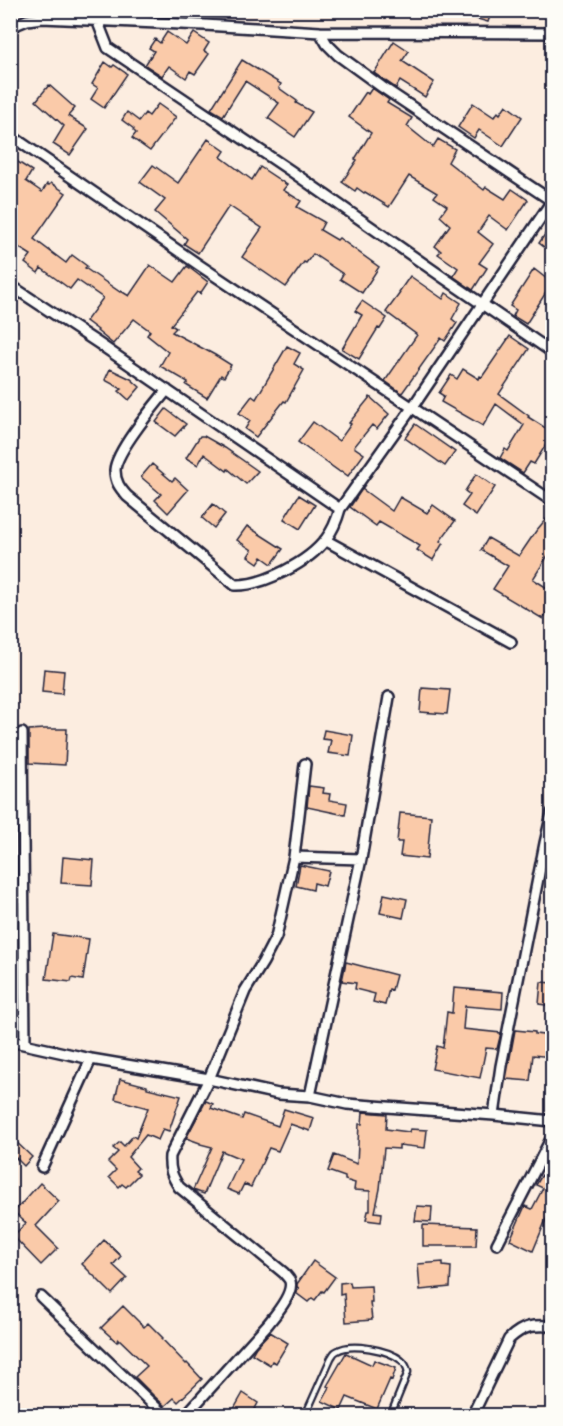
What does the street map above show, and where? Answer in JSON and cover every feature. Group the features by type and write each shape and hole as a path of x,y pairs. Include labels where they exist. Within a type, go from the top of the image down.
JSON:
{"street":[{"path":"10,27 27,20 42,18 320,32 552,33"},
{"path":"97,20 108,48 291,171 552,352"},
{"path":"167,390 138,426 116,462 117,483 127,496 235,585 252,584 286,570 309,556 326,540 335,525 340,509 412,408 552,201 338,55 327,44 320,32"},
{"path":"10,135 199,265 552,501"},
{"path":"10,285 340,509"},
{"path":"326,540 511,642"},
{"path":"310,1096 361,859 389,697"},
{"path":"22,733 25,1044"},
{"path":"186,1416 272,1318 290,1291 290,1281 284,1273 179,1187 169,1167 170,1156 209,1079 245,990 276,937 294,857 305,764"},
{"path":"494,1115 501,1066 552,813"},
{"path":"294,857 361,859"},
{"path":"10,1041 91,1059 209,1079 278,1094 310,1096 347,1104 552,1121"},
{"path":"42,1167 91,1059"},
{"path":"497,1244 552,1137"},
{"path":"41,1297 165,1416"},
{"path":"472,1416 509,1339 517,1332 532,1325 552,1326"}],"lane":[{"path":"305,1416 331,1358 337,1351 346,1348 368,1347 387,1352 401,1359 406,1365 408,1372 393,1410"}],"building":[{"path":"457,10 492,10 488,22 457,13"},
{"path":"167,32 186,45 194,33 209,43 204,51 209,54 195,74 190,71 186,78 169,66 162,76 145,65 154,51 149,48 155,39 160,43"},
{"path":"394,41 409,51 402,61 434,82 425,97 400,81 396,88 374,73"},
{"path":"242,60 281,84 279,88 297,101 296,103 312,112 295,137 268,118 279,103 245,81 223,116 211,109"},
{"path":"105,62 127,74 104,108 91,99 98,88 92,84"},
{"path":"49,85 75,108 68,116 88,129 70,155 53,144 64,126 36,101"},
{"path":"372,88 389,100 387,103 412,118 407,126 433,147 438,139 455,149 448,162 484,190 486,187 505,199 512,189 528,200 508,230 489,216 478,232 493,244 479,263 487,268 473,290 453,276 458,268 438,254 441,251 435,246 450,225 440,216 447,206 434,197 437,193 409,176 389,207 365,192 357,188 355,191 342,182 371,133 349,117 366,92 368,94"},
{"path":"473,103 494,117 498,112 500,114 506,105 522,117 503,146 479,130 474,138 458,127"},
{"path":"158,104 176,117 150,151 132,138 136,133 134,129 122,120 127,112 139,121 145,113 149,116"},
{"path":"208,139 225,151 221,157 252,180 260,167 287,185 283,190 301,201 297,207 324,222 320,230 337,240 339,238 379,267 362,293 340,279 343,274 313,254 306,263 304,262 286,287 242,257 262,228 229,206 198,253 184,244 187,239 155,212 165,200 140,182 153,165 178,183"},
{"path":"10,157 32,171 26,181 42,192 47,184 51,183 66,193 34,239 66,263 72,255 87,266 85,268 129,296 150,265 175,282 187,266 208,282 200,294 197,292 171,325 176,328 172,332 231,365 224,377 221,375 207,398 186,385 188,382 160,366 168,352 147,335 150,331 134,319 113,344 86,321 103,298 77,280 70,289 41,268 38,273 25,263 31,255 10,242 10,204 17,195 10,191"},
{"path":"552,224 552,253 539,243"},
{"path":"534,269 552,283 526,324 513,316 516,310 510,306"},
{"path":"410,276 443,299 446,293 461,303 452,319 457,323 445,341 441,338 402,393 385,381 417,335 386,312"},
{"path":"362,301 387,318 359,359 342,349 362,315 355,311"},
{"path":"510,336 529,349 499,394 552,432 534,464 530,462 523,473 500,458 505,449 508,451 524,425 496,404 483,426 441,402 444,396 439,393 451,375 457,379 463,369 479,379 480,376 482,377"},
{"path":"287,346 300,353 294,364 304,370 286,402 284,401 256,437 245,429 250,421 239,413 252,396 256,399"},
{"path":"110,369 131,379 140,387 129,400 119,391 122,389 105,380"},
{"path":"370,397 389,414 377,429 372,425 354,447 364,454 348,476 298,442 313,422 339,441 351,424 349,423"},
{"path":"166,409 186,424 175,436 156,422"},
{"path":"415,424 455,452 445,466 405,438"},
{"path":"200,436 225,448 258,471 246,484 204,454 198,465 186,458"},
{"path":"152,464 172,481 175,478 188,490 168,513 155,500 161,494 141,477"},
{"path":"476,474 495,487 476,516 462,506 470,495 465,491"},
{"path":"362,489 392,511 400,497 427,513 433,505 455,521 440,541 443,543 433,560 417,550 420,546 379,522 376,526 350,507"},
{"path":"299,495 315,505 300,529 284,519"},
{"path":"213,504 225,514 214,528 202,518"},
{"path":"546,519 552,524 552,549 533,579 552,591 552,604 543,619 493,589 508,566 481,550 488,538 519,556"},
{"path":"247,526 283,549 272,564 262,557 258,563 248,556 252,550 237,540"},
{"path":"44,669 64,671 62,694 42,692"},
{"path":"422,688 450,690 447,714 420,712"},
{"path":"67,729 65,765 29,763 29,730"},
{"path":"324,730 353,735 350,756 328,753 331,740 322,739"},
{"path":"309,786 324,788 323,793 330,794 329,800 347,803 345,815 307,807"},
{"path":"400,813 431,816 427,859 400,856 402,842 397,842"},
{"path":"63,857 94,860 92,885 61,883"},
{"path":"300,865 329,871 325,886 314,883 313,890 296,886"},
{"path":"384,894 407,899 403,918 380,913"},
{"path":"53,934 89,939 83,980 72,978 71,982 46,979"},
{"path":"346,962 396,975 385,1005 373,1002 375,994 355,989 356,983 342,981"},
{"path":"541,982 552,983 552,1006 539,1004"},
{"path":"454,988 503,992 502,1009 465,1006 463,1029 501,1033 497,1049 486,1048 480,1078 432,1069 437,1046 443,1048 447,1012 452,1013"},
{"path":"515,1030 552,1036 552,1057 533,1055 530,1081 506,1079"},
{"path":"120,1079 181,1096 169,1131 163,1129 158,1140 146,1135 128,1157 138,1168 135,1171 139,1174 126,1187 122,1184 119,1187 109,1177 116,1170 108,1162 118,1152 113,1148 120,1142 124,1146 133,1136 136,1138 148,1108 115,1099"},
{"path":"206,1101 213,1104 211,1108 242,1119 244,1114 278,1126 284,1109 314,1118 310,1131 290,1124 278,1151 269,1148 251,1187 244,1184 239,1194 227,1189 241,1159 222,1151 204,1194 193,1190 212,1147 186,1138"},
{"path":"363,1112 387,1114 386,1129 409,1132 410,1129 427,1130 425,1148 399,1145 399,1149 384,1148 375,1212 382,1213 381,1222 366,1220 368,1211 370,1211 370,1191 354,1190 355,1183 328,1171 334,1155 357,1164 359,1124 362,1124"},
{"path":"10,1136 32,1157 24,1166 10,1152"},
{"path":"552,1169 552,1205 533,1251 510,1240 525,1206 532,1209 543,1188 536,1185 542,1175 548,1178"},
{"path":"40,1183 59,1201 36,1226 58,1248 41,1265 13,1236 26,1223 14,1212"},
{"path":"417,1206 432,1207 431,1222 415,1221"},
{"path":"423,1225 477,1227 476,1246 423,1246"},
{"path":"104,1240 121,1256 113,1265 127,1278 112,1294 82,1264"},
{"path":"313,1261 335,1277 324,1292 322,1291 315,1300 312,1298 308,1302 296,1293 299,1288 297,1284"},
{"path":"443,1262 443,1266 451,1267 450,1287 420,1290 418,1264"},
{"path":"350,1282 351,1287 371,1286 372,1320 346,1322 344,1294 340,1295 340,1283"},
{"path":"123,1306 144,1327 148,1323 202,1379 178,1402 174,1398 165,1406 153,1395 135,1377 147,1366 119,1339 117,1342 101,1328"},
{"path":"270,1332 288,1343 276,1363 272,1361 270,1365 252,1354"},
{"path":"346,1353 372,1365 374,1360 396,1368 377,1409 347,1397 341,1410 322,1401 330,1387 327,1386"},
{"path":"243,1393 258,1403 251,1416 230,1416"}]}
